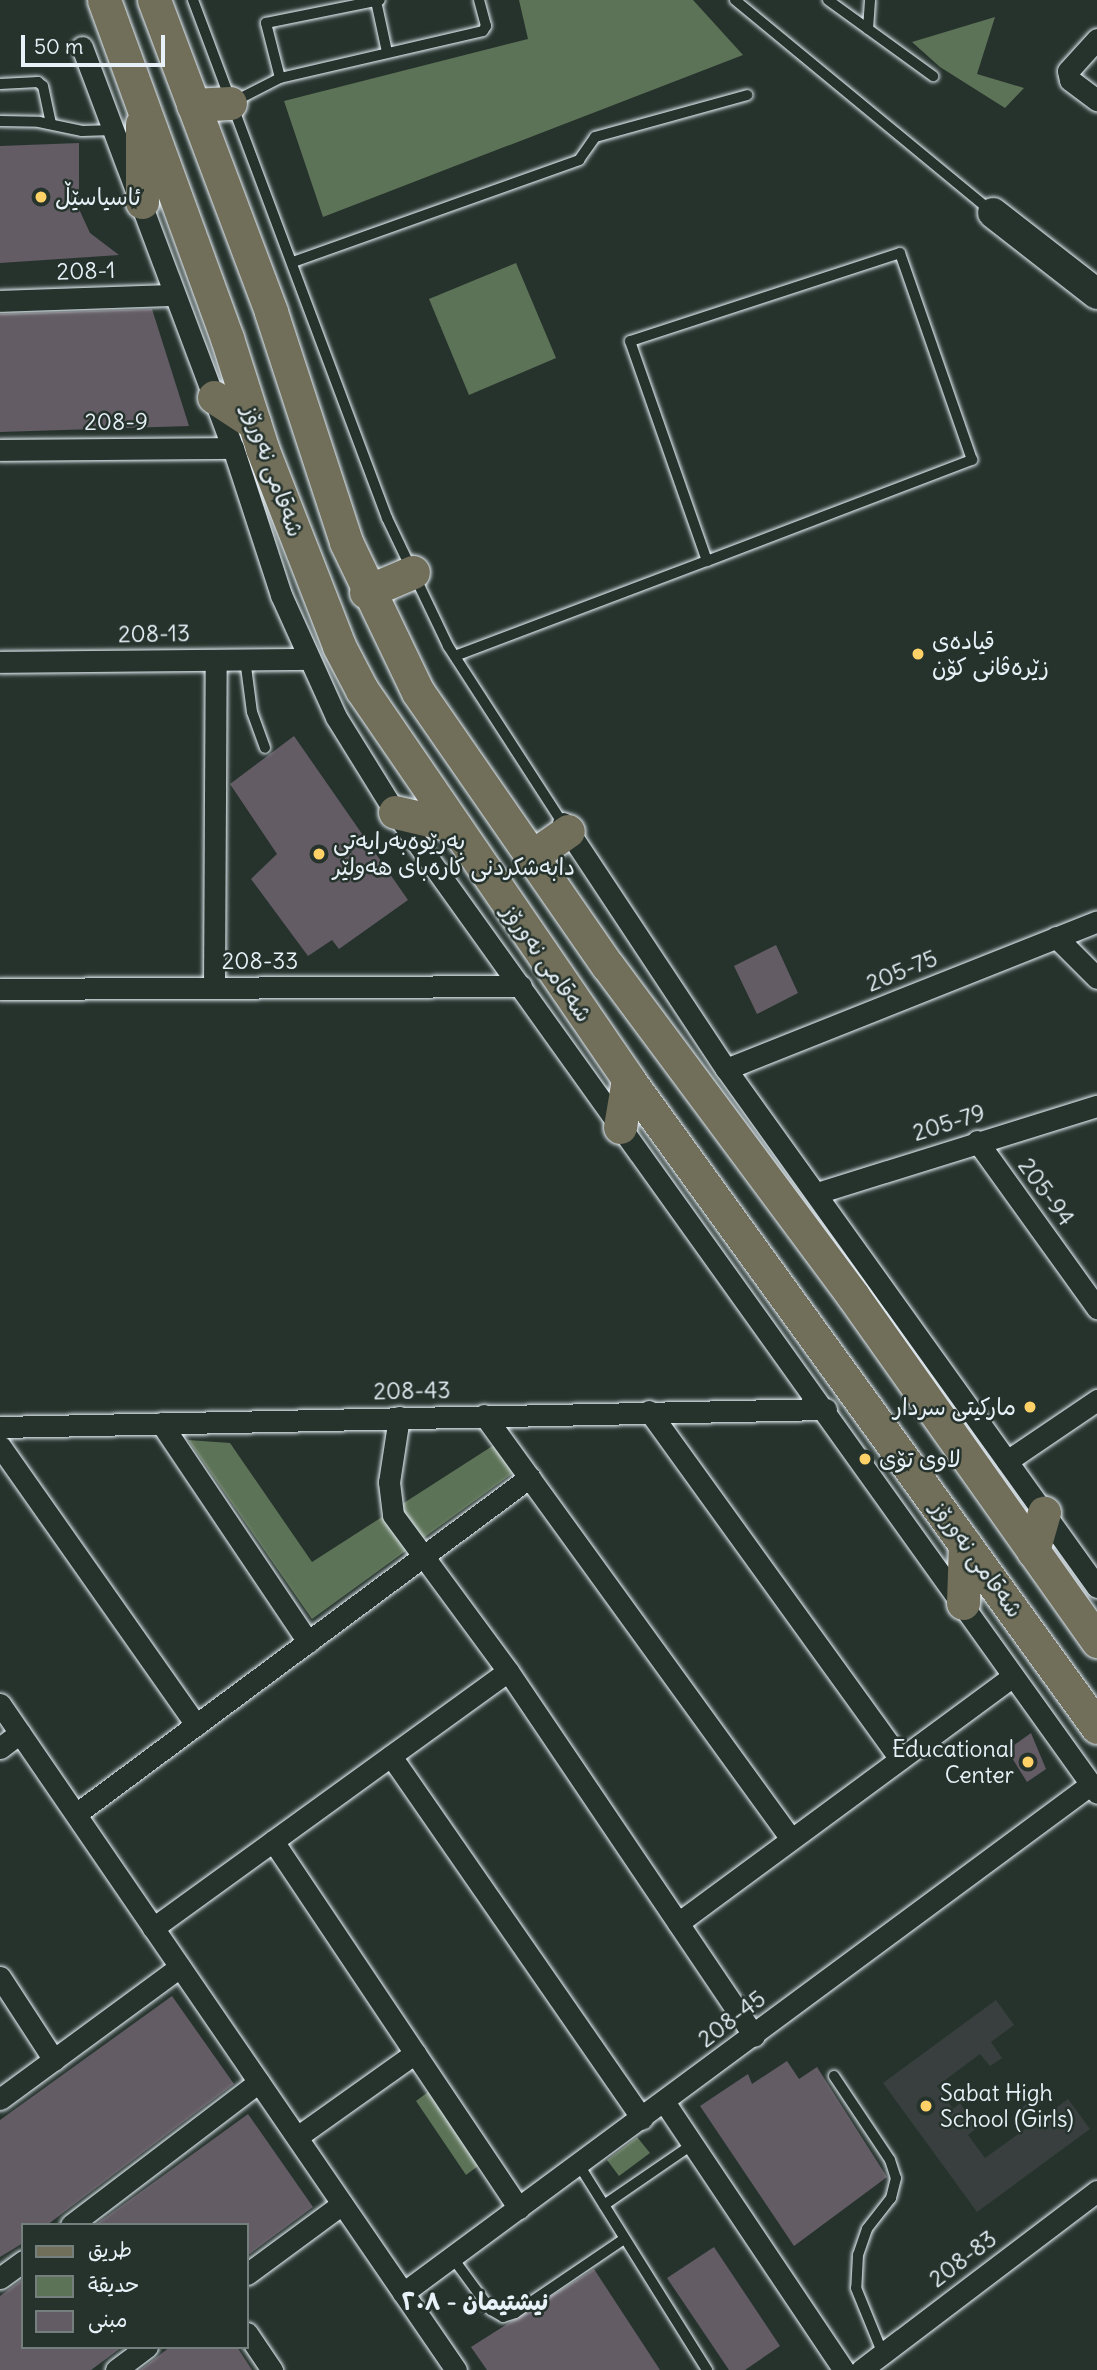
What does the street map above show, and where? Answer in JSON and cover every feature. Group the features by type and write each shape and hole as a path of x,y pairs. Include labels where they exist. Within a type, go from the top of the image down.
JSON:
{"main road":[{"path":"88,0 123,58"},
{"name":"شەقامی نەورۆز","path":"104,0 254,423 339,646 392,739 628,1079 1097,1727"},
{"name":"شەقامی نەورۆز","path":"154,0 271,312 366,592 418,692 608,966 853,1296 1097,1641"},
{"path":"193,105 230,103"},
{"path":"142,202 139,156 144,111"},
{"path":"214,397 254,423"},
{"path":"366,592 413,572"},
{"path":"396,812 451,825"},
{"path":"531,857 565,827"},
{"path":"569,994 608,966"},
{"path":"620,1127 628,1079"},
{"path":"1033,1551 1044,1513"},
{"path":"963,1603 965,1544"}],"street":[{"path":"1097,39 1073,62 1070,80 1097,100"},
{"path":"82,47 233,448 281,595 336,717 396,812 1094,1789"},
{"path":"993,213 1097,294"},
{"name":"208-1","path":"0,301 174,295"},
{"name":"208-9","path":"0,450 233,448"},
{"name":"208-13","path":"0,662 309,659"},
{"path":"214,988 216,660"},
{"path":"565,827 726,1069 1097,1587"},
{"name":"205-75","path":"726,1069 1097,921"},
{"path":"1056,937 1097,978"},
{"name":"208-33","path":"0,989 521,986"},
{"name":"205-79","path":"817,1193 977,1141 1097,1106"},
{"name":"205-94","path":"977,1141 1097,1308"},
{"path":"1007,1461 1097,1400"},
{"name":"208-43","path":"0,1427 825,1409"},
{"path":"649,1412 900,1759"},
{"path":"484,1415 792,1839"},
{"path":"399,1418 388,1500 393,1515 508,1671 754,2036"},
{"path":"161,1423 308,1642"},
{"path":"0,1446 196,1725"},
{"path":"76,1814 530,1477"},
{"path":"153,1928 508,1671"},
{"path":"678,1923 1013,1676"},
{"path":"0,1704 456,2370"},
{"path":"0,1748 20,1733"},
{"path":"391,1756 642,2119"},
{"name":"208-45","path":"403,2293 1094,1789"},
{"path":"273,1841 519,2208"},
{"path":"0,2099 180,1967"},
{"path":"0,1977 54,2060"},
{"path":"296,2137 415,2053"},
{"path":"74,2223 259,2082"},
{"path":"665,2103 844,2370"},
{"name":"208-83","path":"861,2370 1097,2191"},
{"path":"248,2273 342,2204"},
{"path":"0,2278 21,2262"},
{"path":"248,2334 272,2370"},
{"path":"116,2370 144,2349"}],"lane":[{"path":"193,0 387,518 455,656 565,827"},
{"path":"230,103 280,78 483,31 486,26 479,0"},
{"path":"735,0 993,213"},
{"path":"828,0 933,76"},
{"path":"867,29 870,0"},
{"path":"280,78 266,23 378,1 387,52"},
{"path":"0,84 38,82 43,86 51,124"},
{"path":"293,262 579,160 595,137 747,95"},
{"path":"0,121 51,124 82,131 114,130"},
{"path":"455,656 707,561 972,460 900,253 630,341 707,561"},
{"path":"245,659 252,712 265,748"},
{"path":"834,2076 890,2160 895,2178 891,2197 867,2228 856,2288 883,2354"},
{"path":"604,2205 693,2144"},
{"path":"579,2165 707,2370"},
{"path":"452,2257 491,2310 503,2317 515,2313 624,2239"}],"shaded area":[{"name":"Sabat High School (Girls)","path":"996,2000 1014,2025 991,2042 1002,2058 990,2066 980,2054 937,2086 953,2109 960,2103 977,2128 968,2135 985,2158 1028,2127 1017,2111 1029,2102 1041,2119 1068,2099 1090,2129 977,2212 883,2083"}],"green space":[{"path":"519,0 693,0 743,55 323,217 284,101 528,39"},
{"path":"995,17 977,74 1024,88 1005,108 940,67 912,42"},
{"path":"516,263 556,358 469,395 429,299"},
{"path":"188,1440 230,1443 312,1562 494,1445 513,1473 312,1619"},
{"path":"432,2089 482,2163 466,2175 416,2101"},
{"path":"637,2137 650,2153 619,2176 607,2160"}],"building":[{"name":"ئاسیاسێڵ","path":"79,143 79,209 90,233 119,255 0,263 0,146"},
{"path":"152,309 189,426 0,432 0,314"},
{"path":"294,736 408,900 339,949 332,940 308,956 251,879 277,854 230,784"},
{"path":"776,945 798,993 757,1014 734,966"},
{"name":"Educational Center","path":"1031,1733 1046,1769 1027,1782 1007,1750"},
{"path":"172,1996 234,2084 50,2223 21,2223 21,2244 0,2257 0,2120"},
{"path":"787,2061 799,2079 817,2067 887,2177 794,2246 700,2106 748,2074 752,2084"},
{"path":"248,2114 313,2207 248,2255 248,2223 98,2223"},
{"path":"714,2247 780,2346 745,2370 729,2370 667,2278"},
{"path":"594,2269 660,2370 487,2370 471,2347"},
{"path":"21,2280 21,2349 119,2349 91,2370 0,2370 0,2296"},
{"path":"167,2349 238,2349 252,2370 140,2370"}],"place":[{"name":"ئاسیاسێڵ","path":"41,197"},
{"name":"قیادەی زێرەڤانی کۆن","path":"918,654"},
{"name":"بەرێوەبەرایەتی دابەشکردنی کارەبای هەولێر","path":"319,854"},
{"name":"ماركيتى سردار","path":"1030,1407"},
{"name":"لاوی تۆی","path":"865,1459"},
{"name":"Educational Center","path":"1028,1762"},
{"name":"Sabat High School (Girls)","path":"926,2106"}],"district":[{"name":"نیشتیمان - ٢٠٨","path":"475,2302"}]}
